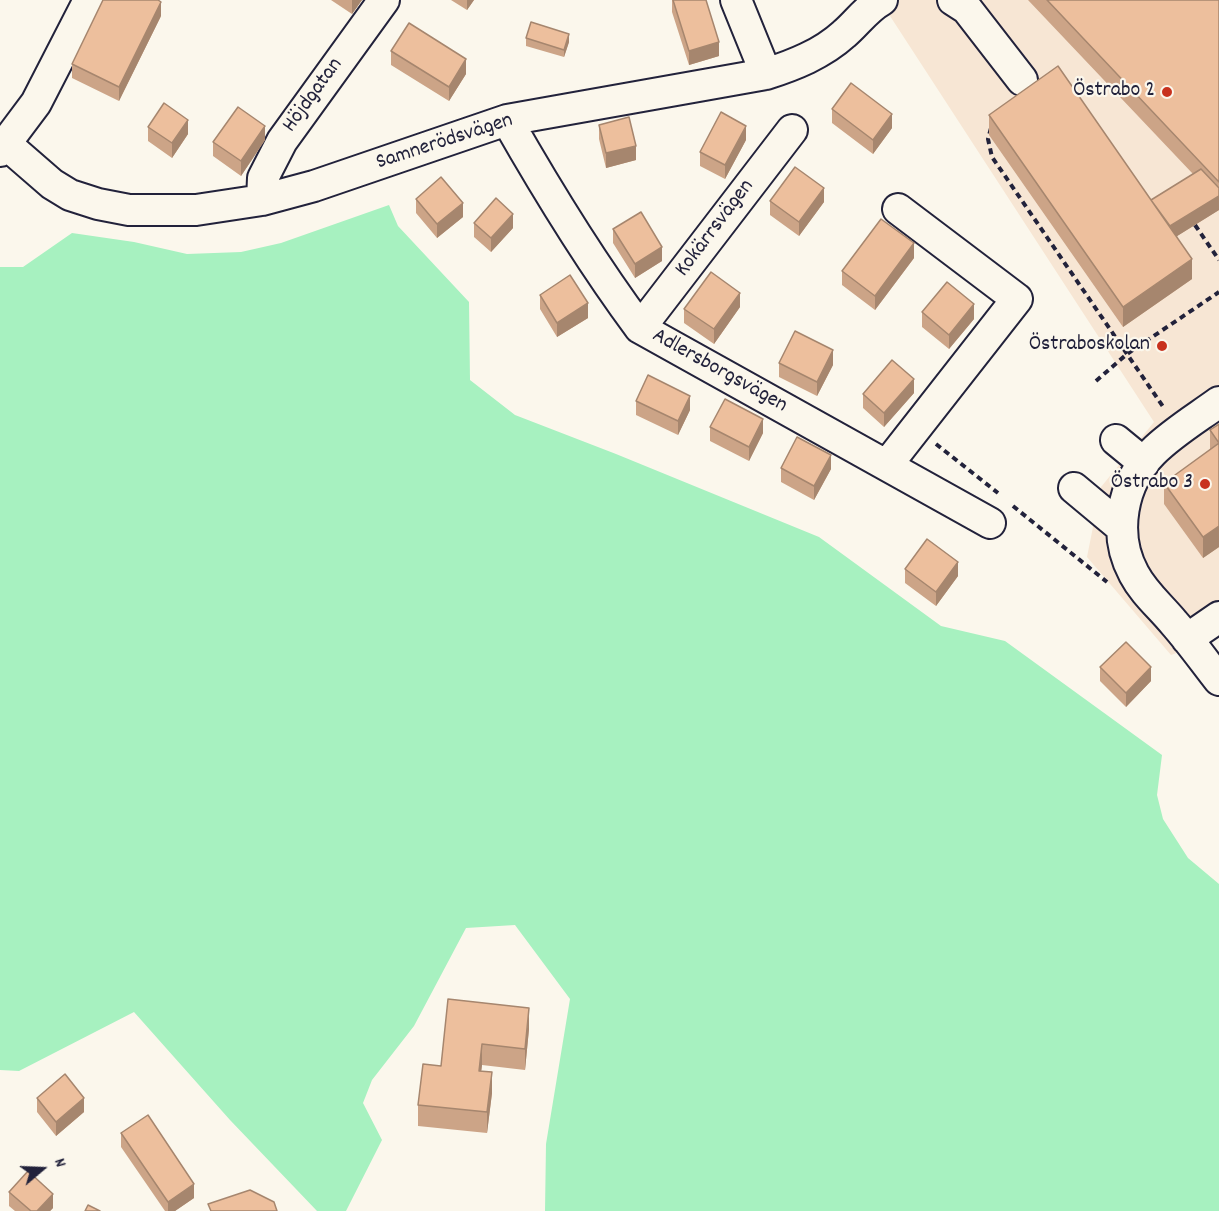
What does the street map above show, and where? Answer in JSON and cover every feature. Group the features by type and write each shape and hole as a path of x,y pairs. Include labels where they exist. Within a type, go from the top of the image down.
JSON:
{"street":[{"path":"3,147 36,103 89,0"},
{"name":"Höjdgatan","path":"261,200 263,178 282,141 384,0"},
{"path":"736,0 766,74"},
{"name":"Samnerödsvägen","path":"3,147 70,195 98,204 129,210 196,210 261,200 361,171 507,120 766,74 794,65 844,35 882,0"},
{"path":"953,0 967,9 1022,80"},
{"name":"Adlersborgsvägen","path":"507,120 538,174 612,291 640,328 990,523"},
{"name":"Kokärrsvägen","path":"640,328 792,130"},
{"path":"887,465 1017,299 898,209"},
{"path":"1219,402 1162,444 1144,463 1136,474 1125,500 1122,528 1122,542 1134,574 1154,603 1187,639 1219,680"},
{"path":"1116,440 1144,463"},
{"path":"1074,488 1122,528"},
{"path":"1187,639 1219,617"}],"path":[{"path":"994,120 988,139 992,157 1166,410"},
{"path":"1195,225 1219,260"},
{"path":"1096,381 1127,354 1219,292"},
{"path":"916,428 1114,588"}],"shaded area":[{"name":"Östraboskolan","path":"886,0 1219,0 1219,638 1171,655 1087,557 1101,487 1154,422 890,16"}],"green space":[{"path":"389,205 398,226 469,302 470,380 515,415 819,537 941,626 1005,641 1162,755 1157,795 1163,819 1188,858 1219,884 1219,1211 545,1211 546,1144 570,999 515,925 466,928 414,1026 372,1080 363,1103 382,1140 346,1211 317,1211 230,1120 134,1012 19,1071 0,1070 0,267 23,267 72,233 134,242 187,254 241,252 281,243"}],"building":[{"path":"103,0 158,0 161,2 119,87 72,64"},
{"path":"673,0 706,0 719,42 689,51"},
{"name":"Östrabo 2","path":"1047,0 1219,0 1219,182"},
{"path":"531,22 569,34 564,50 526,38"},
{"path":"409,23 466,59 449,87 391,51"},
{"path":"1058,66 1192,259 1123,307 989,115"},
{"path":"851,83 892,114 873,140 832,109"},
{"path":"164,103 188,120 172,143 148,127"},
{"path":"238,107 265,126 241,161 213,142"},
{"path":"721,112 746,126 725,165 700,152"},
{"path":"629,117 636,146 606,153 599,125"},
{"path":"795,167 824,188 799,222 770,201"},
{"path":"1201,169 1219,188 1219,196 1170,226 1151,200"},
{"path":"441,177 463,203 437,224 416,199"},
{"path":"496,198 513,214 491,238 474,223"},
{"path":"641,212 662,247 635,264 613,229"},
{"path":"881,219 914,243 875,296 842,271"},
{"path":"711,272 740,293 714,329 684,309"},
{"path":"570,275 588,303 557,323 540,295"},
{"path":"947,282 974,304 949,335 922,312"},
{"path":"795,331 833,350 817,382 779,363"},
{"path":"892,360 914,379 884,413 863,394"},
{"path":"648,375 690,396 678,421 636,401"},
{"path":"725,399 763,419 749,447 710,427"},
{"path":"1219,424 1219,443 1210,430"},
{"path":"797,437 831,455 814,486 781,468"},
{"name":"Östrabo 3","path":"1219,443 1219,526 1203,537 1164,483"},
{"path":"927,539 958,562 936,592 905,569"},
{"path":"1126,642 1151,667 1126,693 1100,667"},
{"path":"448,999 529,1008 525,1049 482,1044 479,1071 492,1072 487,1112 418,1105 423,1064 441,1066"},
{"path":"65,1074 84,1098 56,1122 37,1098"},
{"path":"148,1115 194,1184 168,1202 121,1133"},
{"path":"28,1171 53,1194 37,1211 31,1211 9,1192"},
{"path":"250,1190 274,1202 277,1211 211,1211 208,1204"},
{"path":"88,1205 100,1211 85,1211"}],"place":[{"name":"Östrabo 2","path":"1167,92"},
{"name":"Östraboskolan","path":"1162,346"},
{"name":"Östrabo 3","path":"1205,484"}]}
